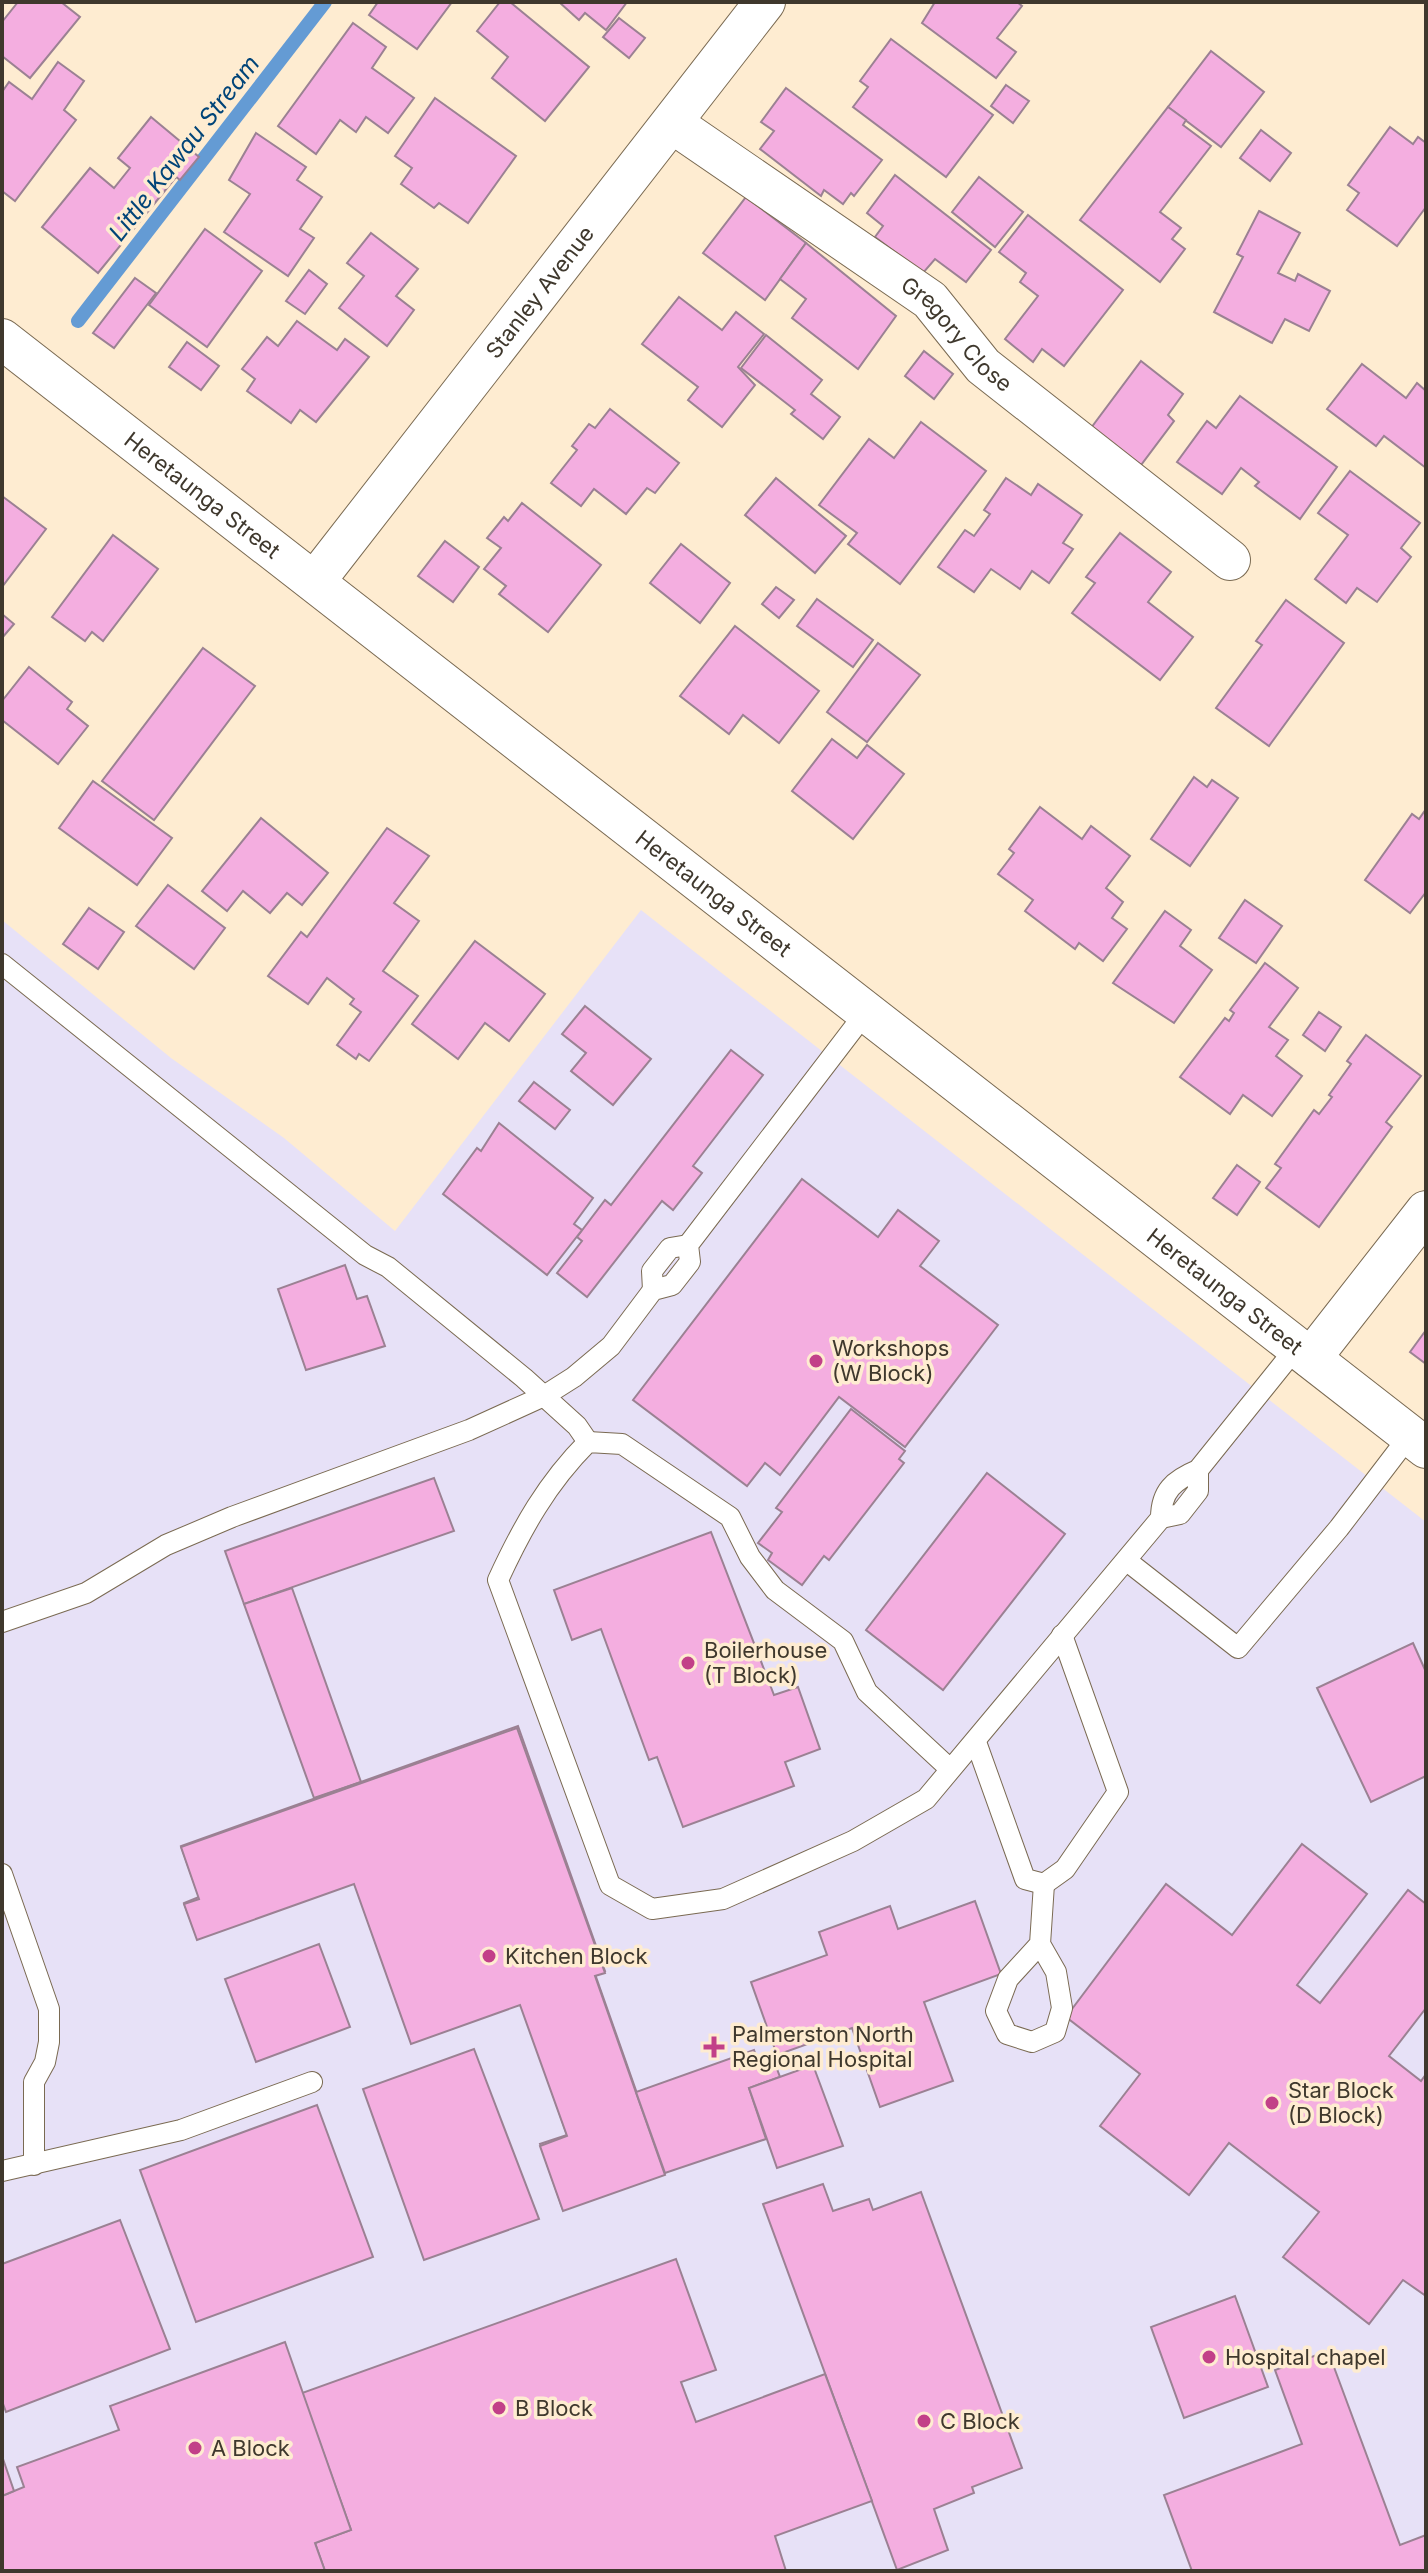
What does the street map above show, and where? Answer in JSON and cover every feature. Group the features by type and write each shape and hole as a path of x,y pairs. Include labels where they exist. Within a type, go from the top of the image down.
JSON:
{"street":[{"name":"Stanley Avenue","path":"315,581 765,2"},
{"name":"Gregory Close","path":"672,123 930,300 983,366 1230,560"},
{"name":"Heretaunga Street","path":"2,339 1418,1442"},
{"path":"1304,1353 1426,1211"}],"lane":[{"path":"2,964 365,1255 388,1267 544,1396 577,1426 588,1442"},
{"path":"2,1622 86,1593 166,1545 232,1517 469,1430 544,1396 574,1377 611,1346 653,1290 652,1271 670,1248 688,1245 866,1012"},
{"path":"949,1768 867,1692 843,1641 775,1590 750,1557 730,1517 622,1444 588,1442 557,1473 524,1523 498,1580 610,1885 652,1909 723,1899 853,1841 926,1799 1161,1518 1161,1500 1178,1478 1198,1470 1304,1353"},
{"path":"1127,1561 1238,1648 1339,1528 1418,1442"},
{"path":"1044,1884 1065,1869 1118,1792 1062,1635"},
{"path":"976,1742 1025,1879 1044,1884"},
{"path":"2,1874 49,2009 45,2062 34,2082 34,2165"},
{"path":"1040,1944 1044,1884"},
{"path":"2,2171 181,2130 312,2082"}],"shaded area":[{"name":"Palmerston North Regional Hospital","path":"641,910 1426,1522 1426,2571 2,2571 2,920 171,1058 284,1138 395,1231"}],"building":[{"path":"18,2 61,2 80,17 30,78 2,56 2,22"},
{"path":"378,2 452,2 417,49 369,15"},
{"path":"500,2 510,2 589,67 545,121 492,78 508,57 477,31"},
{"path":"559,2 627,2 606,30 585,13 579,20"},
{"path":"935,2 1017,2 1022,6 997,38 1016,52 996,78 922,23"},
{"path":"619,18 645,38 629,58 603,37"},
{"path":"353,23 386,47 372,68 414,98 388,133 366,117 356,132 340,120 316,154 278,126"},
{"path":"891,39 993,115 946,177 853,107 868,87 860,81"},
{"path":"1211,51 1264,92 1221,147 1168,107"},
{"path":"58,62 84,81 64,110 76,120 15,201 2,191 2,92 9,82 32,99"},
{"path":"1006,85 1029,101 1013,123 991,106"},
{"path":"786,88 882,160 854,196 851,193 843,204 824,190 821,196 760,149 774,131 761,122"},
{"path":"435,98 516,156 468,223 439,203 434,208 401,184 412,168 395,156"},
{"path":"1168,107 1186,120 1183,125 1211,146 1160,212 1181,228 1172,239 1185,249 1160,282 1080,220"},
{"path":"151,117 199,157 180,180 176,177 98,273 42,227 90,168 114,188 130,168 118,158"},
{"path":"1390,127 1413,144 1418,137 1426,143 1426,207 1397,246 1347,210 1359,193 1348,185"},
{"path":"1261,130 1291,153 1270,181 1240,158"},
{"path":"256,133 306,167 297,180 322,197 300,229 314,238 288,276 224,232 250,194 229,180"},
{"path":"895,175 991,250 966,282 935,259 923,273 875,237 883,226 867,213"},
{"path":"979,177 1023,212 995,247 952,212"},
{"path":"746,197 806,243 765,300 703,253"},
{"path":"1259,211 1300,233 1278,273 1295,281 1298,274 1330,291 1309,331 1285,319 1272,343 1214,312 1243,257 1237,254"},
{"path":"1028,215 1123,290 1064,366 1042,349 1033,362 1005,339 1038,296 1020,282 1026,273 999,252"},
{"path":"205,229 262,271 207,347 149,305"},
{"path":"371,233 418,269 396,296 414,310 387,346 339,308 364,276 347,263"},
{"path":"806,243 896,316 858,369 792,318 806,299 780,279"},
{"path":"309,270 327,284 305,314 286,301"},
{"path":"135,278 156,293 114,348 93,333"},
{"path":"679,297 722,330 736,312 764,334 738,367 755,385 722,427 688,400 698,387 642,344"},
{"path":"297,321 337,350 345,339 369,357 316,422 300,410 291,423 247,391 255,379 242,369 267,337 278,346"},
{"path":"766,335 822,380 811,394 840,417 823,439 791,414 795,410 741,368"},
{"path":"187,342 219,366 201,390 169,367"},
{"path":"924,351 953,374 934,399 905,376"},
{"path":"1141,361 1183,394 1168,415 1174,421 1141,465 1091,428"},
{"path":"1362,364 1406,398 1417,383 1426,391 1426,468 1384,436 1376,446 1327,409"},
{"path":"1240,396 1337,467 1300,519 1255,486 1259,482 1241,468 1222,494 1177,462 1207,421 1216,428"},
{"path":"610,409 679,463 655,493 647,488 626,514 594,489 581,506 551,483 577,450 572,446 589,424 595,428"},
{"path":"921,422 986,471 900,584 848,544 857,533 819,505 869,439 894,458"},
{"path":"1350,471 1420,523 1401,548 1411,557 1377,602 1357,588 1346,603 1315,579 1348,535 1318,513"},
{"path":"776,478 846,536 815,573 745,515"},
{"path":"1006,478 1031,495 1038,484 1082,515 1063,543 1073,549 1049,583 1032,571 1020,589 991,569 974,592 938,567 965,530 974,536 990,514 984,510"},
{"path":"2,496 46,529 2,587"},
{"path":"522,503 601,565 548,632 499,594 506,586 484,569 501,548 487,538 504,517 508,521"},
{"path":"1120,533 1171,572 1148,602 1193,637 1160,680 1072,613 1095,583 1086,577"},
{"path":"113,535 158,569 103,641 92,632 85,641 52,617"},
{"path":"445,541 479,567 453,602 418,576"},
{"path":"681,544 730,583 700,623 650,583"},
{"path":"776,587 794,600 779,618 762,604"},
{"path":"817,599 873,640 853,667 797,626"},
{"path":"1286,600 1344,643 1269,746 1216,708 1262,645 1256,641"},
{"path":"2,614 14,624 2,638"},
{"path":"735,626 819,691 779,743 743,715 729,734 680,696"},
{"path":"878,643 920,675 867,742 827,712"},
{"path":"203,648 255,686 154,820 102,781"},
{"path":"29,667 72,702 67,709 88,726 58,764 2,720 2,701"},
{"path":"832,739 857,758 867,745 904,774 853,839 792,791"},
{"path":"1194,777 1207,787 1212,780 1238,798 1190,866 1151,839"},
{"path":"93,781 172,838 137,885 59,828"},
{"path":"1040,807 1082,839 1091,826 1130,856 1106,888 1123,902 1112,918 1127,929 1103,961 1079,943 1075,949 1025,911 1033,900 998,874 1014,853 1009,849"},
{"path":"1426,809 1426,892 1410,913 1365,880 1412,814 1419,819"},
{"path":"261,818 328,873 302,905 287,893 270,913 243,891 227,911 202,891"},
{"path":"387,828 429,856 394,903 419,921 383,971 418,996 369,1061 359,1054 356,1059 337,1045 361,1012 350,1004 354,999 327,978 308,1004 268,976 301,932 307,937"},
{"path":"168,885 225,928 194,969 136,926"},
{"path":"1245,900 1282,926 1256,963 1219,938"},
{"path":"89,908 124,932 98,969 63,944"},
{"path":"1165,911 1191,930 1180,946 1212,970 1174,1023 1113,983"},
{"path":"475,941 545,994 509,1041 485,1023 458,1059 412,1024"},
{"path":"1265,963 1298,988 1269,1027 1288,1040 1276,1056 1302,1076 1272,1116 1243,1095 1230,1114 1180,1077 1225,1018 1229,1021 1234,1013 1230,1010"},
{"path":"585,1006 651,1059 613,1105 571,1071 586,1053 562,1034"},
{"path":"1319,1012 1341,1027 1325,1051 1303,1035"},
{"path":"1366,1035 1421,1076 1386,1122 1392,1127 1319,1227 1266,1188 1281,1168 1275,1164 1314,1110 1319,1114 1332,1097 1329,1095 1351,1064 1347,1061"},
{"path":"731,1050 763,1075 693,1166 702,1173 673,1210 662,1201 587,1297 557,1273 582,1241 577,1237 605,1200 611,1205"},
{"path":"534,1082 570,1110 555,1129 519,1101"},
{"path":"499,1123 593,1198 574,1224 582,1230 547,1275 443,1194 477,1148 481,1151"},
{"path":"1237,1165 1260,1182 1237,1215 1213,1198"},
{"name":"Workshops (W Block)","path":"802,1179 878,1237 898,1210 939,1241 920,1266 998,1325 905,1447 839,1397 780,1475 765,1463 747,1486 633,1400"},
{"path":"345,1265 357,1299 367,1296 385,1346 306,1370 278,1289"},
{"path":"1426,1330 1426,1364 1410,1352"},
{"path":"851,1409 905,1451 899,1459 904,1463 829,1560 824,1556 802,1585 768,1560 772,1553 758,1543 782,1512 776,1508"},
{"path":"987,1473 1065,1534 943,1690 866,1630"},
{"path":"434,1478 454,1531 244,1604 225,1551"},
{"name":"Boilerhouse (T Block)","path":"711,1532 774,1695 798,1687 820,1749 785,1762 794,1786 683,1827 657,1757 649,1760 601,1629 572,1640 554,1590"},
{"path":"292,1588 361,1782 314,1798 244,1604"},
{"path":"1413,1643 1426,1672 1426,1776 1371,1802 1317,1688"},
{"name":"Kitchen Block","path":"518,1726 605,1971 595,1974 665,2173 563,2210 540,2144 567,2135 521,2004 411,2042 354,1882 197,1938 184,1903 199,1897 181,1846"},
{"name":"Kitchen Block","path":"517,1728 605,1973 595,1976 665,2175 563,2211 540,2146 567,2136 520,2005 411,2044 354,1884 197,1940 184,1904 199,1899 181,1847"},
{"name":"Star Block (D Block)","path":"1302,1844 1367,1894 1297,1985 1320,2003 1408,1890 1426,1904 1426,2008 1389,2056 1421,2081 1426,2074 1426,2296 1403,2280 1369,2324 1283,2257 1319,2212 1229,2143 1189,2195 1100,2126 1140,2074 1066,2017 1166,1884 1232,1935"},
{"path":"975,1901 1001,1974 924,2002 953,2081 880,2107 852,2028 777,2055 751,1982 827,1955 819,1932 890,1906 898,1929"},
{"path":"319,1944 350,2027 256,2062 225,1979"},
{"path":"474,2049 539,2219 424,2260 363,2089"},
{"path":"754,2050 757,2058 772,2056 780,2077 749,2088 766,2139 665,2173 636,2092"},
{"path":"813,2065 843,2146 777,2168 749,2088"},
{"path":"317,2105 373,2257 196,2322 140,2170"},
{"name":"C Block","path":"823,2184 833,2211 869,2199 873,2210 921,2192 1022,2468 972,2487 974,2493 934,2509 948,2550 897,2570 763,2204"},
{"path":"120,2220 170,2349 6,2412 2,2401 2,2264"},
{"name":"B Block","path":"676,2259 716,2370 681,2382 696,2422 825,2374 872,2501 775,2536 786,2571 325,2571 315,2543 351,2530 302,2393"},
{"name":"Hospital chapel","path":"1235,2296 1268,2387 1184,2418 1151,2327"},
{"name":"A Block","path":"285,2342 351,2530 315,2543 325,2571 2,2571 2,2496 24,2487 17,2467 119,2430 110,2406"},
{"path":"1328,2351 1400,2545 1426,2535 1426,2571 1192,2571 1164,2495 1302,2444 1275,2370"},
{"path":"2,2456 14,2491 2,2496"}],"waterway":[{"name":"Little Kawau Stream","path":"78,321 325,2"}],"place":[{"name":"Workshops (W Block)","path":"816,1361"},
{"name":"Boilerhouse (T Block)","path":"688,1663"},
{"name":"Kitchen Block","path":"489,1956"},
{"name":"Palmerston North Regional Hospital","path":"714,2047"},
{"name":"Star Block (D Block)","path":"1272,2103"},
{"name":"Hospital chapel","path":"1209,2357"},
{"name":"B Block","path":"499,2408"},
{"name":"C Block","path":"924,2421"},
{"name":"A Block","path":"195,2448"}]}
